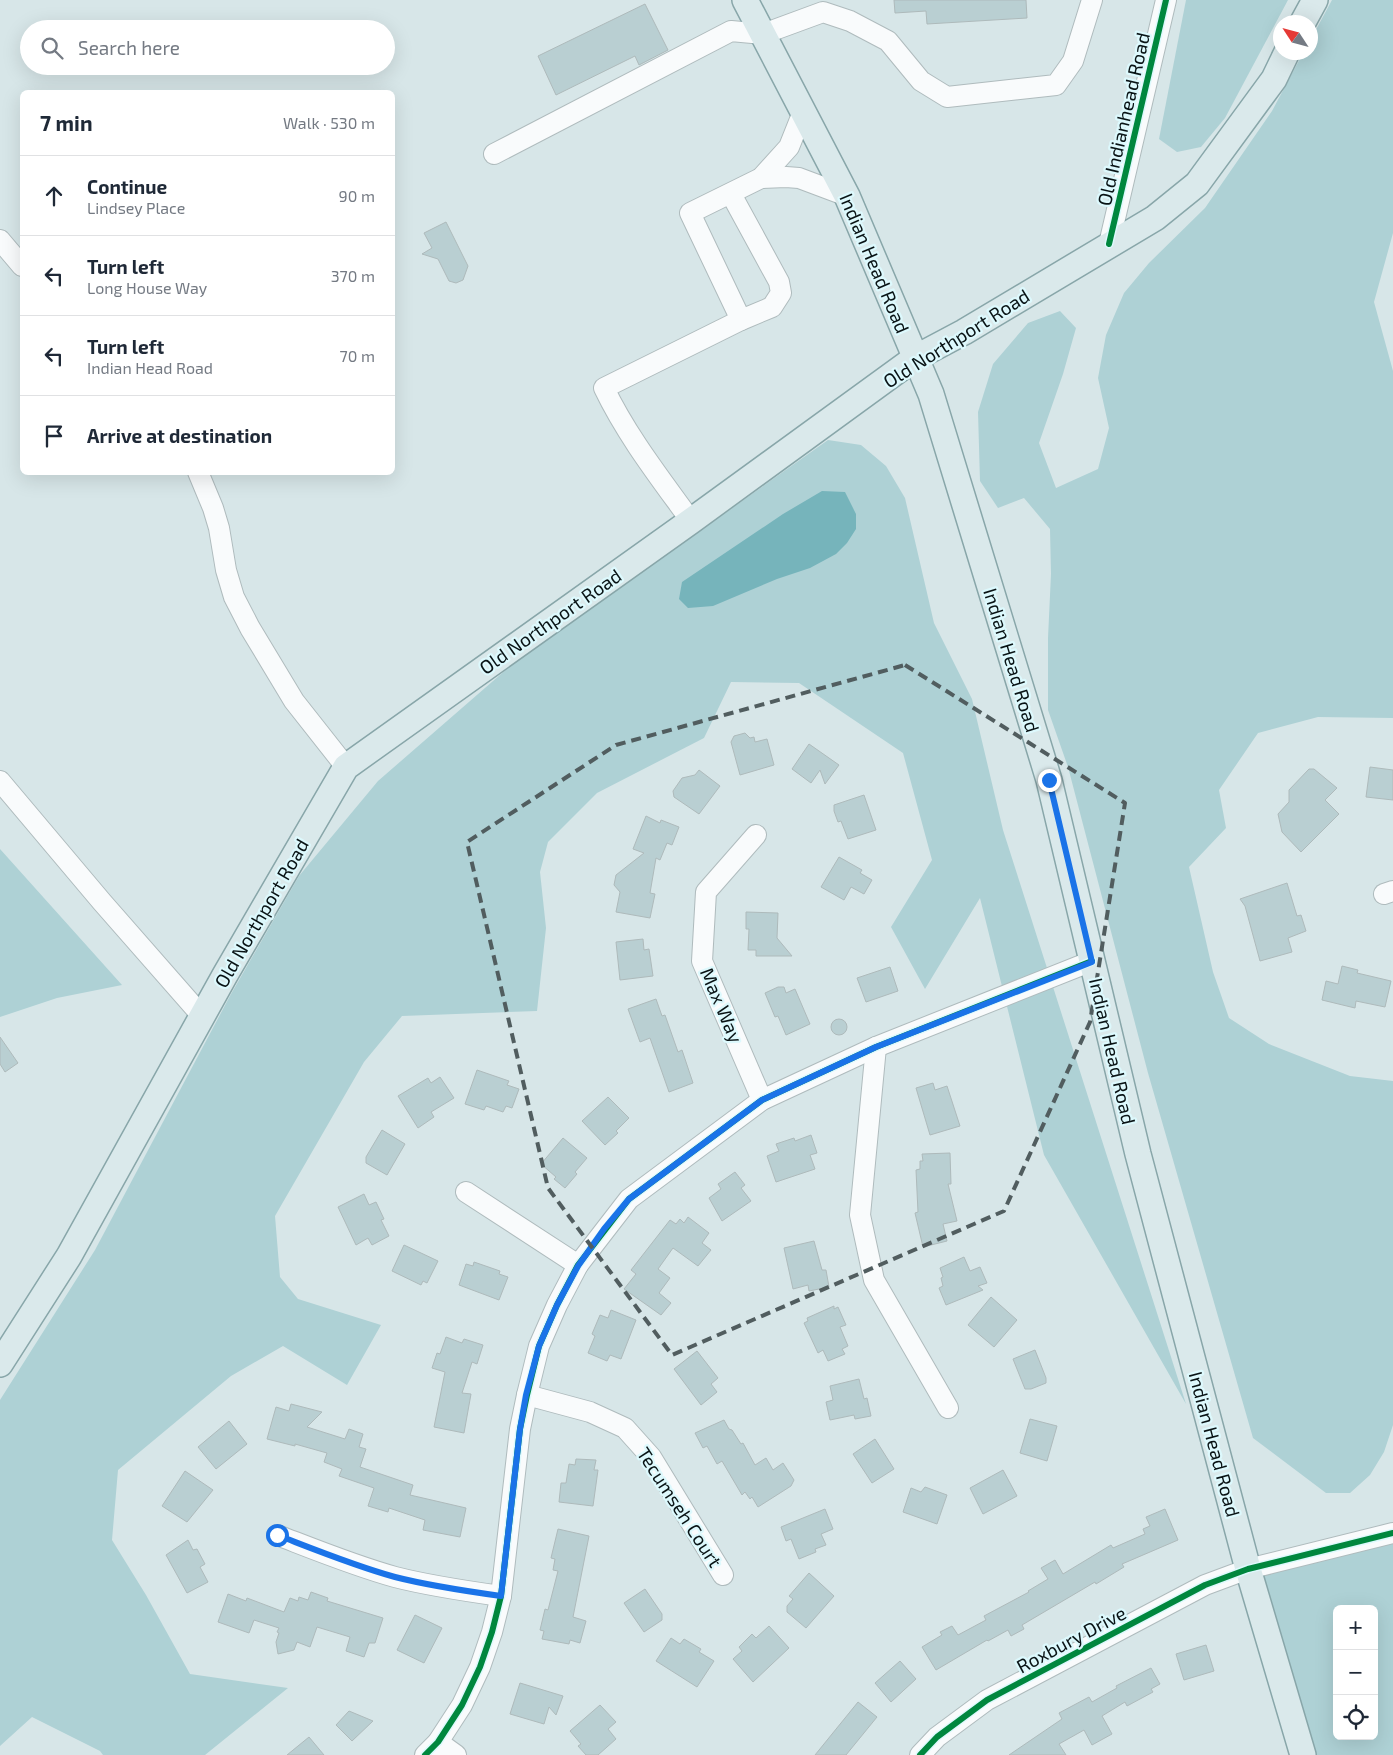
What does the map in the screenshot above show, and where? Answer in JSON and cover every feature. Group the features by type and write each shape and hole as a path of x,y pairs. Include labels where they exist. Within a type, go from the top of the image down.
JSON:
{"main road":[{"name":"Indian Head Road","path":"745,0 847,196 931,394 1049,780 1138,1154 1248,1569 1303,1755"},
{"path":"1307,15 1315,0"},
{"name":"Old Northport Road","path":"0,1364 69,1256 202,1016 346,767 691,521 915,358 956,336 1155,218 1197,184 1274,79 1283,60"}],"street":[{"path":"494,154 731,31 763,34 826,6 888,42 921,82 947,97 1056,84 1073,60 1092,0"},
{"name":"Old Indianhead Road","path":"1109,244 1166,0"},
{"path":"741,320 690,213 761,178 788,147 803,112"},
{"path":"761,178 799,178 847,196"},
{"path":"691,521 633,440 604,388 741,320 772,307 781,293 779,282 731,194"},
{"path":"0,240 20,264"},
{"path":"199,475 219,528 226,570 234,597 250,628 294,701 346,767"},
{"path":"0,781 102,902 202,1016"},
{"name":"Max Way","path":"756,835 706,892 702,961 762,1100"},
{"path":"456,1755 432,1748 462,1705 480,1667 492,1632 501,1596 520,1429 526,1395 539,1346 557,1305 578,1266 604,1229 629,1199 762,1100 876,1047 1092,962"},
{"path":"876,1047 860,1215 874,1280 948,1408"},
{"path":"466,1192 578,1266"},
{"name":"Tecumseh Court","path":"526,1395 590,1412 625,1428 651,1457 723,1575"},
{"name":"Roxbury Drive","path":"920,1755 938,1737 987,1700 1205,1585 1248,1569 1393,1534"},
{"path":"277,1535 338,1558 394,1576 437,1587 501,1596"}],"highlighted area":[{"path":"905,665 1125,803 1090,1022 1004,1211 672,1355 548,1188 467,842 616,745"}],"shaded area":[{"path":"1186,0 1288,0 1280,15 1273,15 1273,28 1225,118 1201,147 1177,152 1159,139"},
{"path":"1332,0 1393,0 1393,233 1374,302 1393,371 1393,718 1318,717 1258,733 1219,790 1226,828 1189,867 1213,972 1229,1018 1269,1044 1350,1076 1393,1081 1393,1425 1384,1452 1370,1475 1350,1493 1326,1493 1253,1438 1148,1073 1068,767 1048,710 1050,529 1024,498 998,508 980,481 978,412 993,364 1028,323 1060,311 1076,328 1063,374 1039,443 1056,488 1098,469 1109,428 1098,378 1106,335 1124,293 1149,263 1205,208 1272,111 1299,60 1318,60 1318,26"},
{"path":"828,440 861,445 886,466 905,498 934,623 972,699 1003,830 1186,1404 1044,1155 980,898 925,989 891,927 932,860 903,753 799,683 731,682 704,738 597,793 548,842 540,872 546,928 537,1011 402,1016 364,1062 275,1216 280,1277 298,1299 381,1325 347,1385 283,1346 231,1376 118,1470 112,1540 146,1595 190,1674 288,1688 205,1755 103,1755 100,1751 32,1717 0,1746 0,1400 95,1250 231,994 299,876 378,781 515,662"},
{"path":"0,849 122,985 57,998 0,1017"},
{"path":"1393,1533 1393,1755 1303,1755 1248,1569"}],"water":[{"path":"822,491 845,492 856,514 856,529 847,543 836,554 810,568 777,579 713,606 688,608 679,599 682,582 783,514"}],"building":[{"path":"894,0 1026,0 1027,18 927,24 926,11 895,13"},
{"path":"645,4 668,50 639,65 635,56 556,95 538,56"},
{"path":"446,222 468,266 463,280 456,283 449,281 438,259 422,254 432,248 424,233"},
{"path":"745,733 750,738 754,737 755,742 767,739 774,765 740,775 731,742 734,736"},
{"path":"809,744 839,765 825,784 820,770 811,783 792,769"},
{"path":"1370,767 1393,770 1393,800 1366,797"},
{"path":"1309,769 1314,769 1337,788 1325,800 1339,814 1301,852 1282,832 1278,814 1289,802 1289,790"},
{"path":"699,770 720,786 699,814 674,797 673,791 682,778 695,775"},
{"path":"864,795 876,830 848,839 841,821 838,822 834,805"},
{"path":"646,816 660,823 661,820 679,827 672,845 667,843 660,860 656,858 650,893 655,894 650,918 616,912 620,892 614,885 616,875 644,853 633,849"},
{"path":"839,857 862,870 860,873 872,880 864,894 851,887 844,900 821,887"},
{"path":"1287,883 1297,916 1301,915 1306,931 1288,938 1292,952 1260,961 1245,906 1240,899"},
{"path":"746,912 778,913 777,938 792,956 756,956 756,950 748,950 749,929 746,929"},
{"path":"643,939 644,950 649,949 653,976 620,980 616,942"},
{"path":"1342,966 1358,970 1357,973 1391,981 1385,1007 1356,1001 1355,1008 1322,1000 1326,981 1338,984"},
{"path":"890,967 898,991 866,1002 857,978"},
{"path":"778,987 784,987 786,993 795,989 810,1024 786,1035 778,1016 775,1017 765,993"},
{"path":"656,999 662,1016 665,1015 678,1052 682,1050 693,1083 669,1092 650,1038 640,1042 628,1009"},
{"path":"839,1019 845,1021 847,1027 845,1033 839,1035 833,1033 831,1027 833,1021"},
{"path":"0,1037 18,1063 5,1072 0,1064"},
{"path":"477,1070 509,1081 507,1085 519,1089 512,1108 506,1106 503,1112 486,1106 484,1110 465,1104"},
{"path":"440,1077 454,1098 431,1112 434,1117 418,1128 398,1096 428,1078 431,1083"},
{"path":"933,1083 935,1090 947,1086 960,1126 930,1135 916,1088"},
{"path":"608,1097 629,1118 616,1131 618,1133 605,1145 582,1121"},
{"path":"382,1130 405,1144 387,1175 366,1163 366,1157"},
{"path":"811,1135 817,1153 810,1155 815,1169 776,1182 767,1156 779,1151 776,1144 794,1138 795,1141"},
{"path":"563,1138 587,1158 565,1188 541,1164"},
{"path":"950,1153 951,1184 948,1184 957,1221 943,1224 947,1241 923,1247 915,1213 918,1212 916,1170 920,1169 920,1161 923,1161 922,1154"},
{"path":"735,1172 745,1185 741,1188 751,1201 722,1221 709,1198 721,1189 718,1184"},
{"path":"364,1194 369,1205 376,1202 384,1219 381,1220 389,1236 372,1245 368,1238 356,1245 338,1207"},
{"path":"688,1217 709,1233 702,1243 711,1250 698,1266 673,1248 658,1269 670,1278 659,1293 671,1303 661,1315 624,1289 636,1274 631,1270 670,1220 676,1224 680,1219 684,1223"},
{"path":"814,1241 822,1270 826,1270 829,1287 809,1291 808,1285 793,1289 784,1248"},
{"path":"404,1245 438,1261 427,1283 423,1281 421,1285 392,1271"},
{"path":"964,1257 970,1271 980,1267 987,1283 978,1286 983,1290 946,1305 939,1288 943,1286 940,1268"},
{"path":"474,1262 500,1271 499,1274 508,1277 499,1300 459,1285 466,1264 473,1266"},
{"path":"991,1297 1017,1320 994,1347 968,1325"},
{"path":"834,1306 834,1309 838,1307 846,1325 840,1327 848,1346 842,1349 845,1354 828,1361 823,1350 818,1353 804,1323 808,1321 807,1318"},
{"path":"611,1310 636,1320 621,1359 610,1355 607,1361 588,1353 595,1336 592,1334 600,1315 608,1318"},
{"path":"446,1337 462,1343 464,1339 483,1345 477,1364 472,1362 462,1393 471,1394 464,1433 434,1427 445,1372 432,1368 437,1353 440,1354"},
{"path":"1035,1350 1046,1378 1046,1383 1031,1389 1025,1389 1013,1359"},
{"path":"697,1351 718,1378 711,1384 717,1392 701,1405 674,1369"},
{"path":"859,1379 864,1399 867,1398 871,1416 855,1419 854,1415 830,1420 826,1402 833,1400 830,1386"},
{"path":"291,1404 322,1412 307,1427 345,1439 349,1429 363,1434 359,1447 366,1449 360,1467 413,1485 410,1495 466,1508 460,1537 423,1530 425,1520 389,1508 388,1512 368,1506 374,1488 339,1476 342,1469 324,1462 327,1453 267,1439 276,1407 289,1411"},
{"path":"1030,1419 1057,1426 1047,1461 1020,1453"},
{"path":"724,1420 741,1444 743,1443 755,1465 766,1458 773,1470 783,1463 794,1480 791,1486 758,1507 752,1497 750,1499 745,1492 742,1495 722,1461 717,1464 707,1446 703,1448 695,1433"},
{"path":"229,1421 247,1444 216,1469 198,1447"},
{"path":"875,1439 894,1469 872,1483 853,1454"},
{"path":"576,1459 596,1460 594,1470 598,1470 593,1506 559,1502 561,1483 566,1483 569,1464 575,1465"},
{"path":"1003,1470 1017,1496 983,1514 970,1488"},
{"path":"185,1471 213,1490 187,1522 162,1506"},
{"path":"925,1487 947,1495 937,1524 903,1512 911,1488 921,1492"},
{"path":"825,1509 833,1529 821,1534 826,1545 815,1549 816,1552 799,1559 791,1539 786,1541 781,1527"},
{"path":"1165,1509 1178,1540 1122,1564 1124,1567 1022,1625 1024,1629 1011,1636 1008,1630 936,1670 922,1647 942,1635 940,1632 952,1626 958,1635 986,1620 984,1616 1029,1592 1048,1579 1041,1568 1055,1560 1063,1574 1111,1545 1113,1548 1145,1534 1143,1529 1150,1526 1146,1517"},
{"path":"558,1529 589,1536 573,1617 586,1621 580,1643 570,1640 569,1644 542,1639 544,1631 540,1630 545,1609 548,1610 558,1571 553,1570 555,1559 551,1558"},
{"path":"188,1540 193,1550 197,1549 205,1564 200,1567 208,1582 187,1593 166,1555"},
{"path":"809,1573 834,1596 806,1628 787,1612 787,1606 793,1599 789,1596"},
{"path":"645,1589 662,1614 662,1620 644,1632 624,1603"},
{"path":"311,1592 328,1598 327,1601 383,1618 375,1643 369,1643 364,1657 346,1651 350,1637 317,1627 310,1647 297,1642 294,1650 278,1654 276,1642 279,1628 254,1620 249,1633 218,1622 228,1594 246,1601 247,1598 284,1612 290,1598 298,1601 299,1597 308,1600"},
{"path":"415,1615 442,1628 424,1663 397,1650"},
{"path":"769,1626 789,1648 753,1682 733,1659 742,1651 739,1647 752,1634 756,1638"},
{"path":"671,1638 680,1644 684,1639 701,1649 699,1652 714,1661 697,1687 656,1661"},
{"path":"1206,1645 1214,1671 1184,1680 1176,1654"},
{"path":"900,1661 916,1679 891,1702 875,1683"},
{"path":"1151,1668 1160,1684 1151,1689 1153,1692 1127,1706 1125,1702 1102,1716 1112,1734 1092,1745 1084,1730 1059,1744 1066,1755 1009,1755 1062,1719 1059,1713 1089,1697 1092,1702 1117,1688 1116,1686"},
{"path":"520,1683 563,1696 556,1715 549,1707 544,1724 510,1714"},
{"path":"858,1702 877,1717 846,1755 815,1755"},
{"path":"600,1705 616,1722 608,1729 616,1739 598,1755 586,1755 578,1746 581,1744 570,1731"},
{"path":"349,1711 373,1721 352,1741 336,1725"},
{"path":"309,1737 324,1755 287,1755"}],"cycle path":[{"path":"1109,244 1166,0"},
{"path":"425,1755 438,1742 462,1705 480,1667 492,1632 501,1596 520,1429 539,1346 557,1305 578,1265 629,1199 762,1100 876,1047 1092,961"},
{"path":"920,1755 937,1737 987,1700 1205,1585 1248,1569 1393,1533"}],"route":[{"path":"277,1535 338,1558 394,1576 437,1587 501,1596 520,1429 526,1395 539,1346 557,1305 578,1266 604,1229 629,1199 762,1100 876,1047 1092,962 1049,780"}]}
